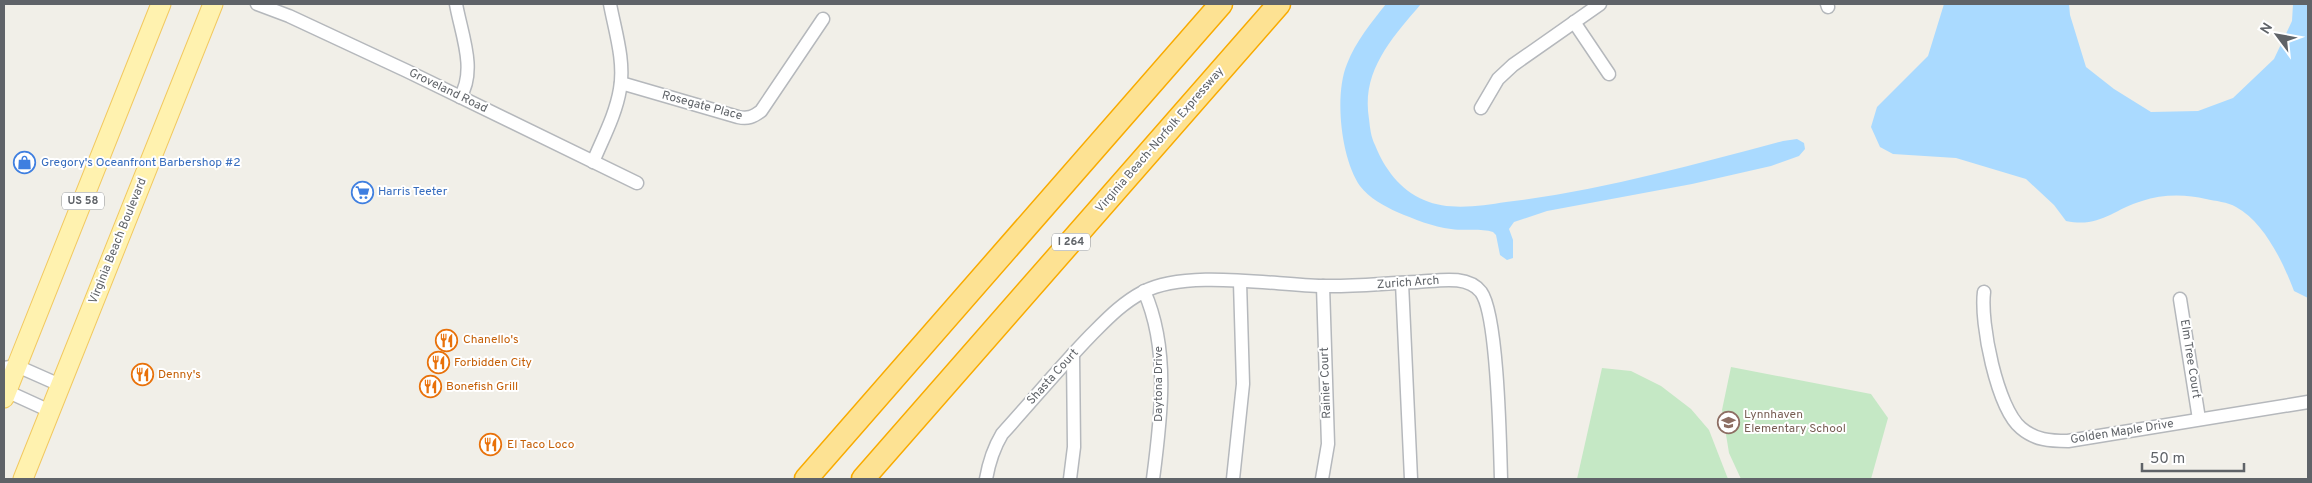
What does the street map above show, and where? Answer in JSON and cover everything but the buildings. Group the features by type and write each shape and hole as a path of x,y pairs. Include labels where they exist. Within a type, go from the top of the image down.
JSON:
{"highway":[{"path":"806,479 1221,4"},
{"name":"Virginia Beach-Norfolk Expressway","path":"863,479 1279,4"}],"main road":[{"name":"US 58","path":"5,393 10,367 161,4"},
{"name":"Virginia Beach Boulevard","path":"23,479 213,4"}],"street":[{"name":"Groveland Road","path":"257,4 289,16 637,183"},
{"path":"456,4 468,68 467,81 460,97"},
{"path":"592,162 617,105 621,83 620,57 610,4"},
{"path":"1481,108 1489,92 1513,65 1600,4"},
{"name":"Rosegate Place","path":"621,83 738,117 754,116 761,112 823,18"},
{"path":"1574,22 1609,74"},
{"name":"Zurich Arch","path":"1144,291 1173,281 1193,279 1323,286 1464,281 1477,288 1486,301 1498,390 1501,479"},
{"path":"1233,479 1243,384 1240,282"},
{"path":"1402,283 1411,479"},
{"name":"Rainier Court","path":"1322,479 1328,444 1323,286"},
{"name":"Shasta Court","path":"986,479 991,456 1002,434 1073,354 1114,312 1144,291"},
{"name":"Daytona Drive","path":"1144,291 1157,327 1160,349 1160,399 1154,479"},
{"name":"Golden Maple Drive","path":"1984,292 1982,319 1985,338 2005,405 2019,426 2029,434 2042,439 2068,440 2308,402"},
{"name":"Elm Tree Court","path":"2180,300 2199,419"},
{"path":"1070,479 1074,447 1073,354"},
{"path":"10,367 60,385"},
{"path":"5,393 50,411"}],"green space":[{"path":"1731,367 1871,394 1888,418 1871,479 1741,479 1729,453 1722,410"},
{"path":"1602,368 1631,371 1661,386 1691,409 1709,430 1728,479 1577,479"}],"water":[{"path":"1386,4 1421,4 1390,43 1374,70 1368,102 1369,122 1374,142 1388,170 1407,190 1424,200 1444,206 1475,206 1541,197 1611,184 1783,141 1797,139 1804,143 1805,149 1799,156 1771,166 1692,184 1547,211 1514,222 1509,229 1513,240 1513,258 1507,260 1500,255 1496,235 1493,232 1444,228 1397,212 1372,198 1360,186 1353,174 1344,144 1340,109 1343,77 1347,64 1364,32"},
{"path":"1944,4 2069,4 2070,15 2086,67 2114,89 2151,112 2198,111 2233,98 2274,59 2292,21 2293,4 2308,4 2308,298 2294,291 2278,256 2255,222 2236,207 2229,204 2190,196 2166,196 2142,201 2097,220 2078,223 2066,221 2054,205 2026,179 1956,158 1893,154 1880,147 1871,127 1877,107 1928,56"}],"place":[{"name":"Gregory's Oceanfront Barbershop #2","path":"25,163"},
{"name":"Harris Teeter","path":"362,192"},
{"name":"Chanello's","path":"447,340"},
{"name":"Forbidden City","path":"438,363"},
{"name":"Denny's","path":"142,375"},
{"name":"Bonefish Grill","path":"430,387"},
{"name":"Lynnhaven Elementary School","path":"1728,422"},
{"name":"El Taco Loco","path":"491,445"}]}
